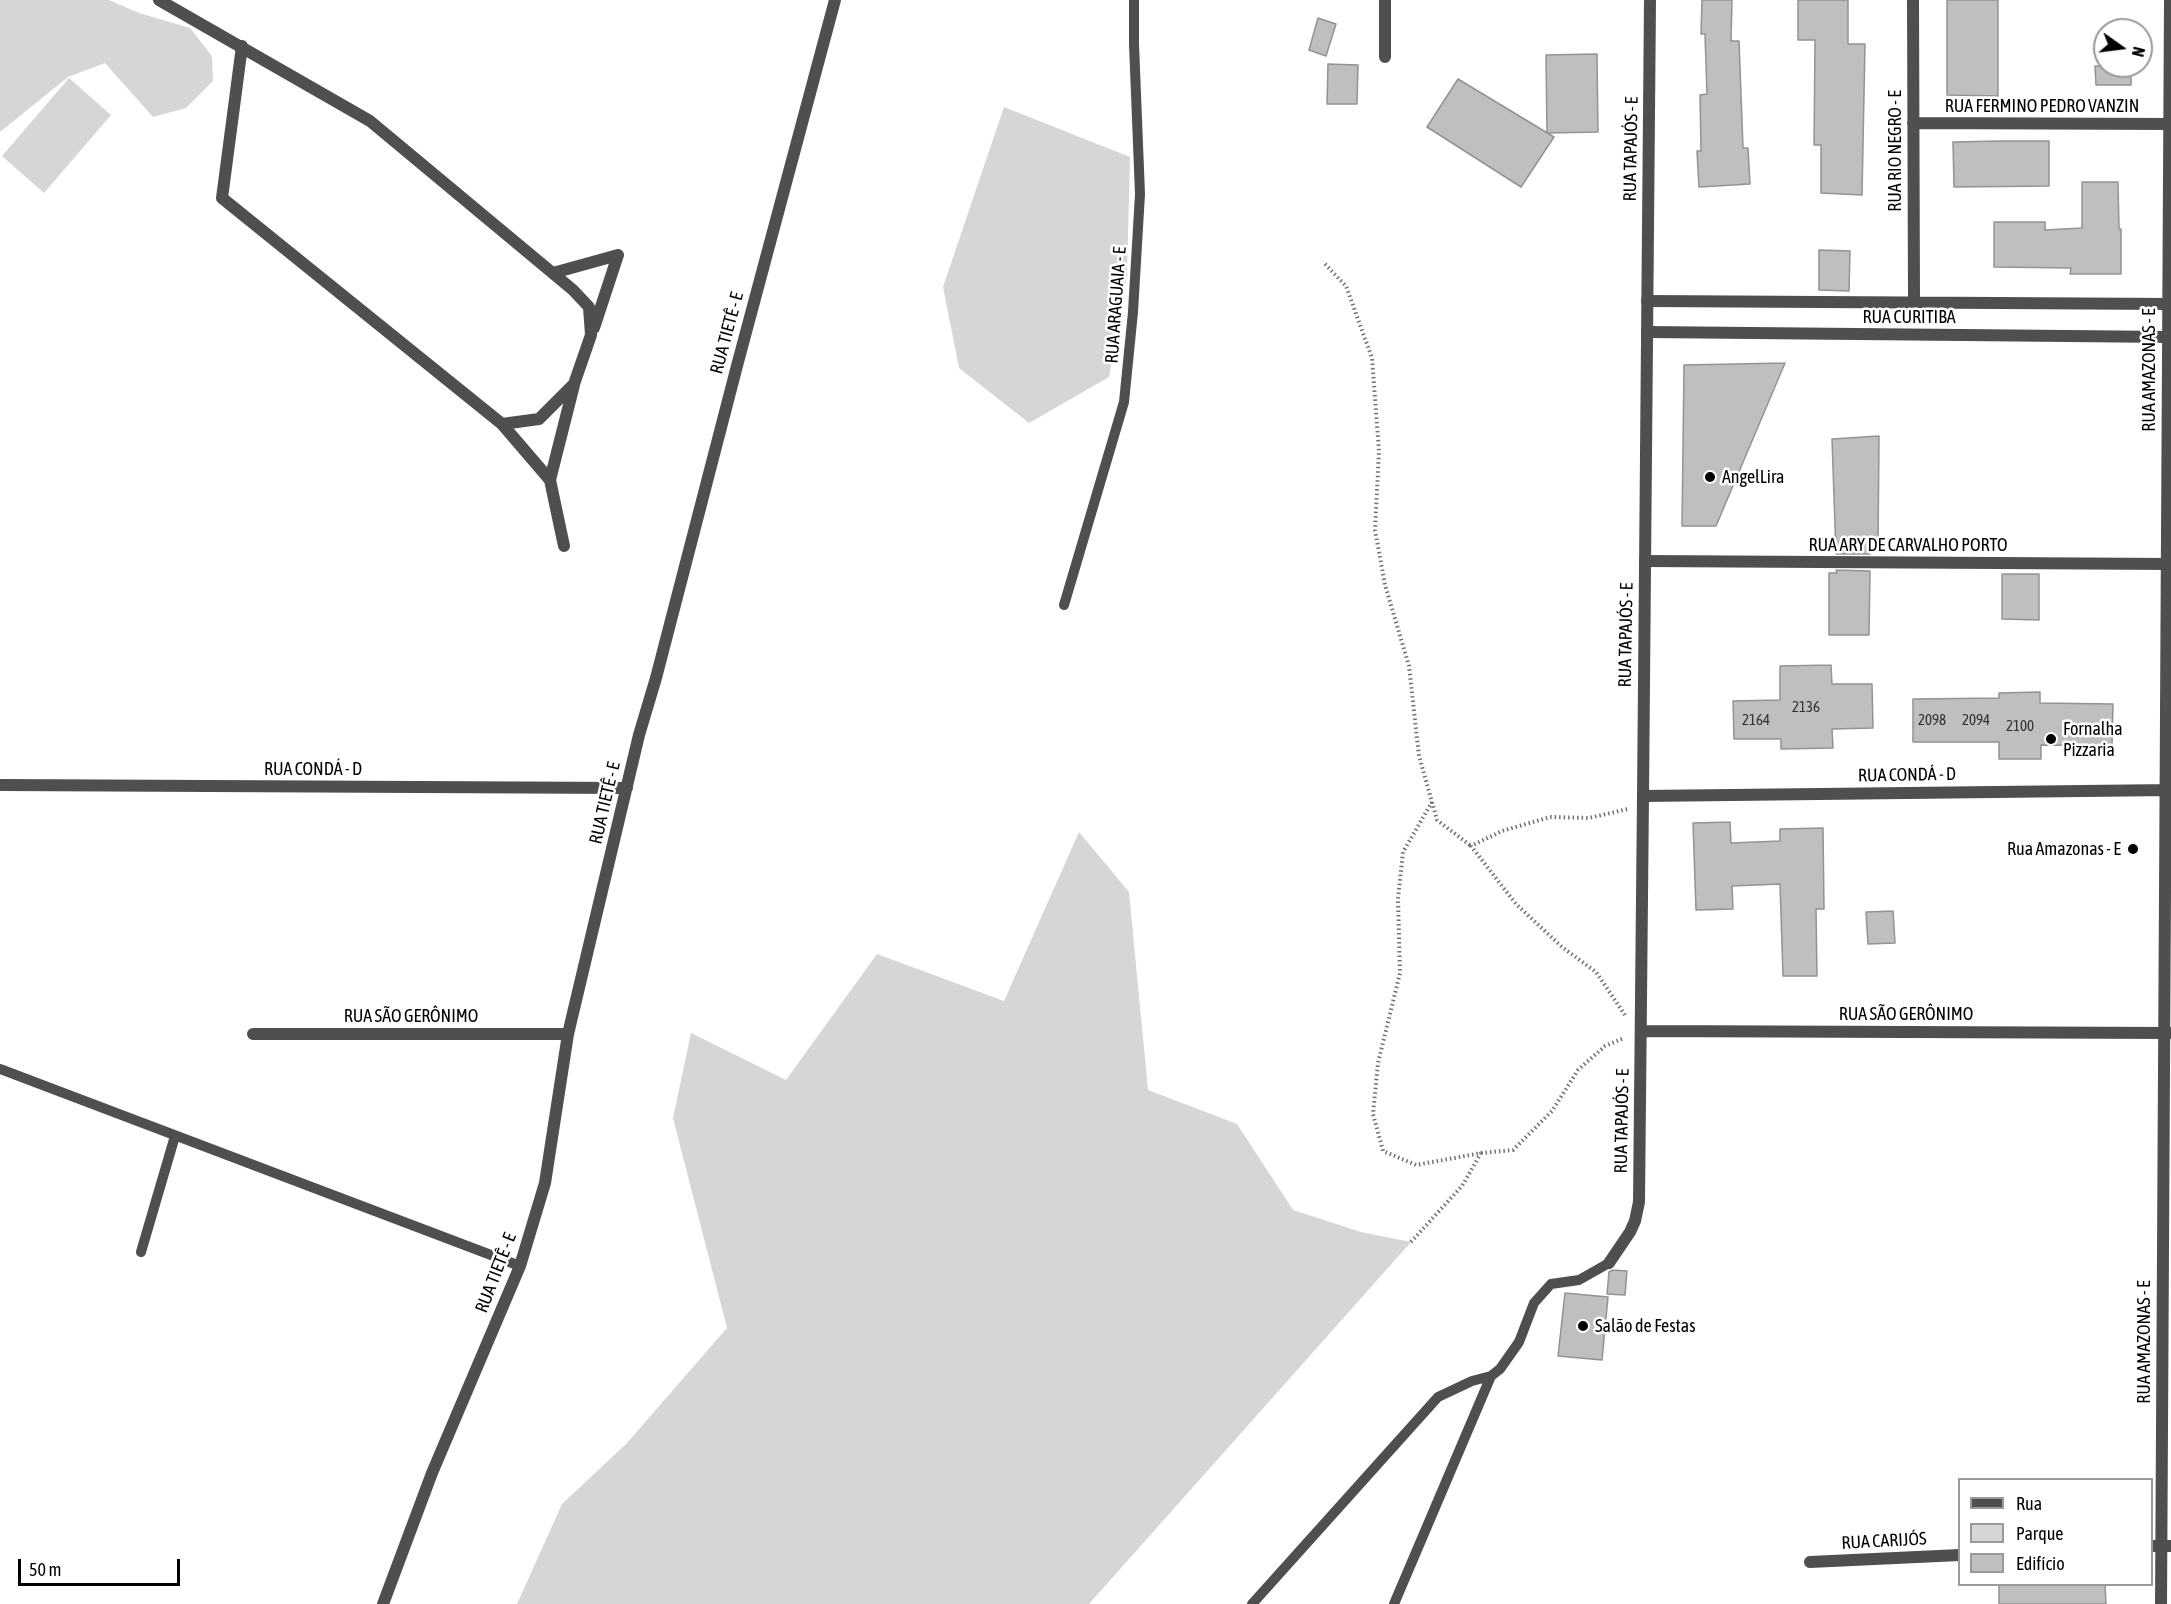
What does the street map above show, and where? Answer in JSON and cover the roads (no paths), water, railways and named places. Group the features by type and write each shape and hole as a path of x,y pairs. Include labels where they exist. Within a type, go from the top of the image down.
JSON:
{"street":[{"path":"159,0 370,121 573,290 589,307 591,335"},
{"name":"RUA TIETÊ - E","path":"383,1604 432,1473 520,1266 545,1183 568,1034 627,788 835,0"},
{"path":"1385,0 1385,57"},
{"name":"RUA TAPAJÓS - E","path":"1610,1263 1630,1232 1639,1202 1650,0"},
{"name":"RUA RIO NEGRO - E","path":"1913,0 1914,302"},
{"name":"RUA AMAZONAS - E","path":"2161,1604 2167,1259 2170,0"},
{"path":"242,46 222,198 502,424 550,480"},
{"name":"RUA FERMINO PEDRO VANZIN","path":"1913,123 2170,124"},
{"path":"552,273 618,255 574,384 550,480 564,546"},
{"name":"RUA CURITIBA","path":"1647,301 2169,304"},
{"name":"RUA CURITIBA","path":"1647,332 2169,337"},
{"path":"502,424 538,419 574,384"},
{"name":"RUA ARY DE CARVALHO PORTO","path":"1645,561 2169,564"},
{"name":"RUA CONDÁ - D","path":"0,785 627,788"},
{"name":"RUA CONDÁ - D","path":"1643,801 2168,790"},
{"name":"RUA SÃO GERÔNIMO","path":"1641,1031 2167,1033"},
{"name":"RUA SÃO GERÔNIMO","path":"253,1034 568,1034"},
{"name":"RUA CARIJÓS","path":"1810,1562 1958,1555"}],"lane":[{"name":"RUA ARAGUAIA - E","path":"1064,605 1124,402 1133,312 1140,194 1134,0"},
{"path":"0,1069 520,1266"},
{"path":"141,1252 175,1136"},
{"path":"1252,1604 1438,1397 1472,1381 1491,1376 1500,1369 1518,1342 1534,1303 1551,1284 1579,1280 1610,1263"},
{"path":"1394,1604 1491,1376"}],"place":[{"name":"AngelLira","path":"1710,477"},
{"name":"Fornalha Pizzaria","path":"2051,739"},
{"name":"Rua Amazonas - E","path":"2133,849"},
{"name":"Salão de Festas","path":"1583,1326"}]}
